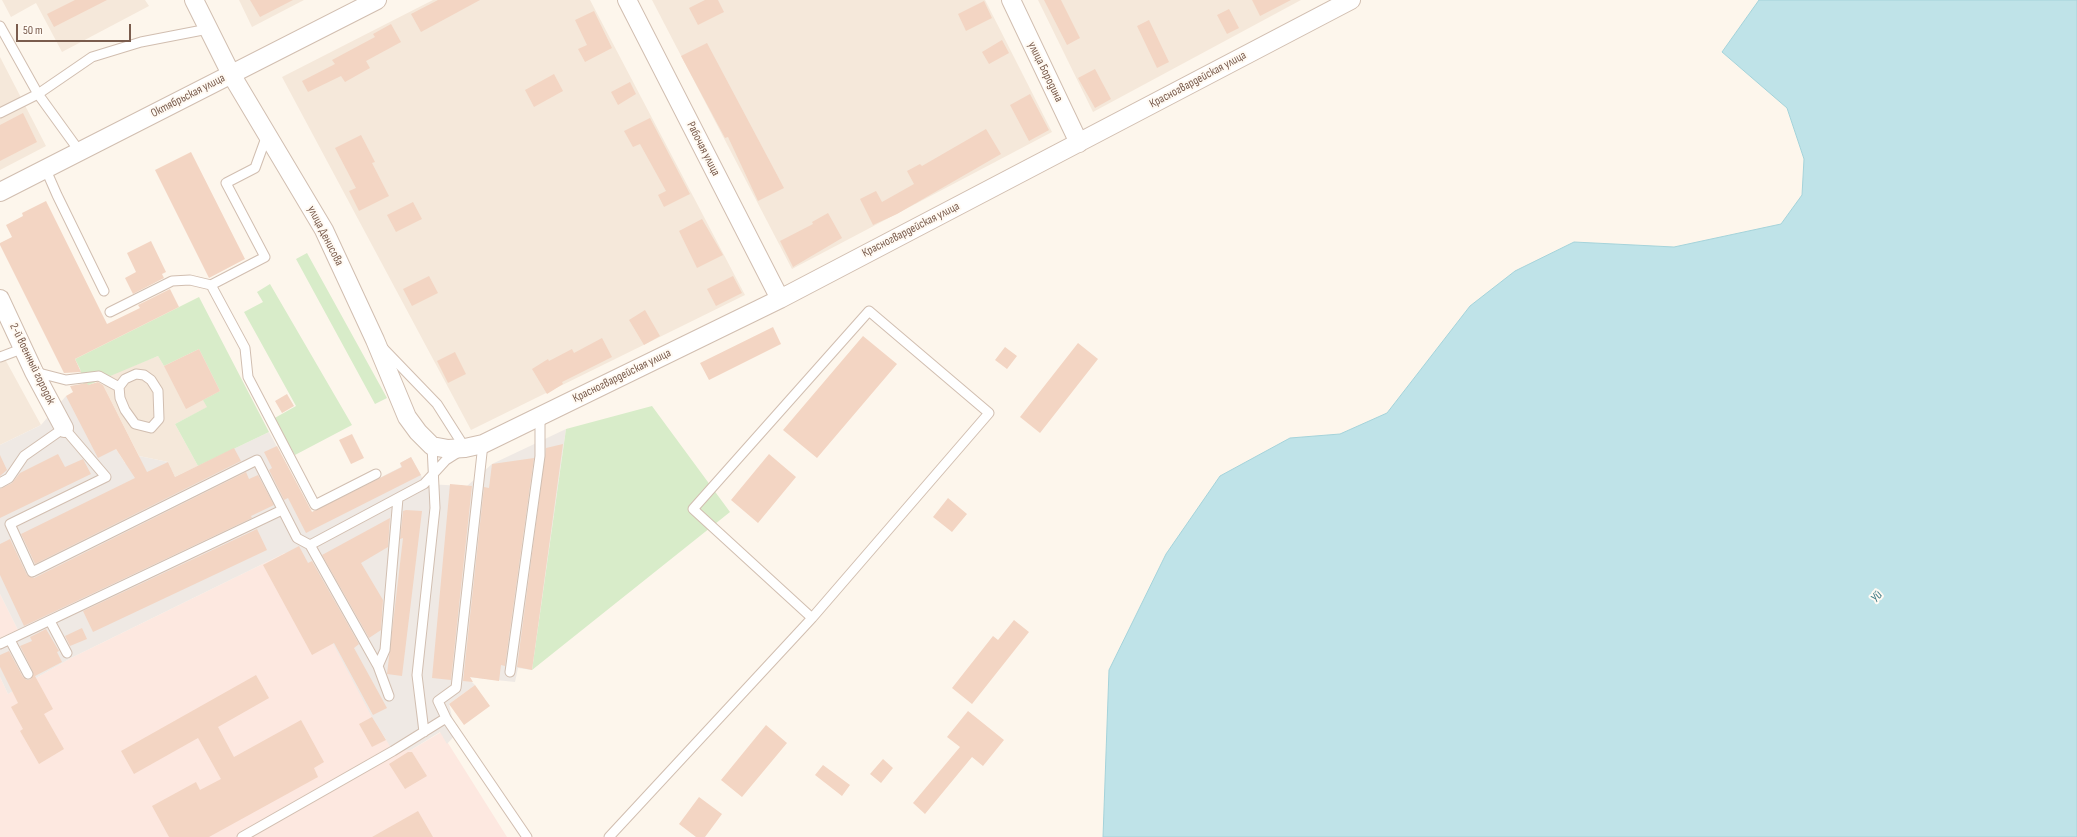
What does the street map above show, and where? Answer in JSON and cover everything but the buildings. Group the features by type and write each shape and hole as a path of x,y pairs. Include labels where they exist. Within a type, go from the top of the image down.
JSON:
{"street":[{"name":"улица Денисова","path":"194,0 231,74 324,230 375,340 407,417 418,432 432,446"},
{"name":"Октябрьская улица","path":"0,192 46,170 377,0"},
{"name":"Рабочая улица","path":"627,0 780,298"},
{"name":"улица Бородина","path":"1011,0 1079,143"},
{"name":"Красногвардейская улица","path":"465,448 483,444 540,417 780,298 1351,0"},
{"name":"2-й военный городок","path":"0,299 34,372 64,428"},
{"path":"432,446 448,449 465,448"}],"lane":[{"path":"0,26 38,94 80,152"},
{"path":"0,113 38,94 92,57 141,42 208,29"},
{"path":"110,312 172,281 190,280 211,285 264,257 226,183 255,168 268,135"},
{"path":"46,170 104,291"},
{"path":"211,285 245,348 248,377 315,505 376,474"},
{"path":"609,837 812,618 989,413 869,311 693,509 812,618"},
{"path":"310,545 424,484 446,460 465,448 437,404 375,340"},
{"path":"0,357 24,348"},
{"path":"34,372 66,380 99,376 119,387"},
{"path":"136,374 144,375 151,380 158,391 159,419 151,428 135,424 125,410 120,398 119,387 125,379 136,374"},
{"path":"510,672 540,456 540,417"},
{"path":"0,483 9,478 24,456 64,428 106,477 10,524 32,572 257,460 297,538 310,545 378,666 389,696"},
{"path":"483,444 456,688 438,701 446,718 527,837"},
{"path":"424,732 417,675 435,508 432,446"},
{"path":"378,666 385,650 398,498"},
{"path":"0,644 282,510"},
{"path":"50,620 67,653"},
{"path":"10,640 28,674"},
{"path":"242,837 446,718"}],"shaded area":[{"path":"2,0 145,0 149,6 62,52 36,3 11,17"},
{"path":"239,0 304,0 252,27"},
{"path":"433,0 590,0 745,295 471,430 282,77"},
{"path":"652,0 985,0 1052,132 792,269"},
{"path":"1038,0 1301,0 1093,112"},
{"path":"0,57 46,146 0,170"},
{"path":"199,349 220,391 208,407 175,424 198,466 175,477 168,462 139,456 100,379 158,356 164,366"},
{"path":"0,350 41,425 0,445"},
{"path":"66,396 116,449 125,463 139,456 168,462 175,477 269,432 312,512 401,467 400,463 411,457 421,475 424,484 467,486 492,464 566,429 532,670 518,668 515,682 467,677 475,685 449,704 456,734 447,744 440,732 411,750 393,751 372,717 285,553 71,658 8,694 0,677 0,638 18,630 0,594 0,445 41,425"},
{"path":"285,553 386,740 411,750 441,732 507,837 0,837 0,677 8,694 71,658"},
{"path":"0,594 18,630 0,638"}],"green space":[{"path":"307,253 387,398 375,404 296,259"},
{"path":"270,284 352,425 295,455 273,419 296,406 244,312 263,302 257,292"},
{"path":"199,297 269,432 198,466 175,424 207,407 203,400 220,391 199,349 164,366 158,356 84,387 80,369 75,359"},
{"path":"652,406 730,512 532,670 566,429"}],"water":[{"name":"Уй","path":"1759,0 2077,0 2077,837 1103,837 1109,670 1166,554 1220,476 1290,438 1340,434 1387,413 1470,306 1515,271 1574,242 1674,247 1781,224 1802,195 1804,159 1787,108 1722,52"}]}
